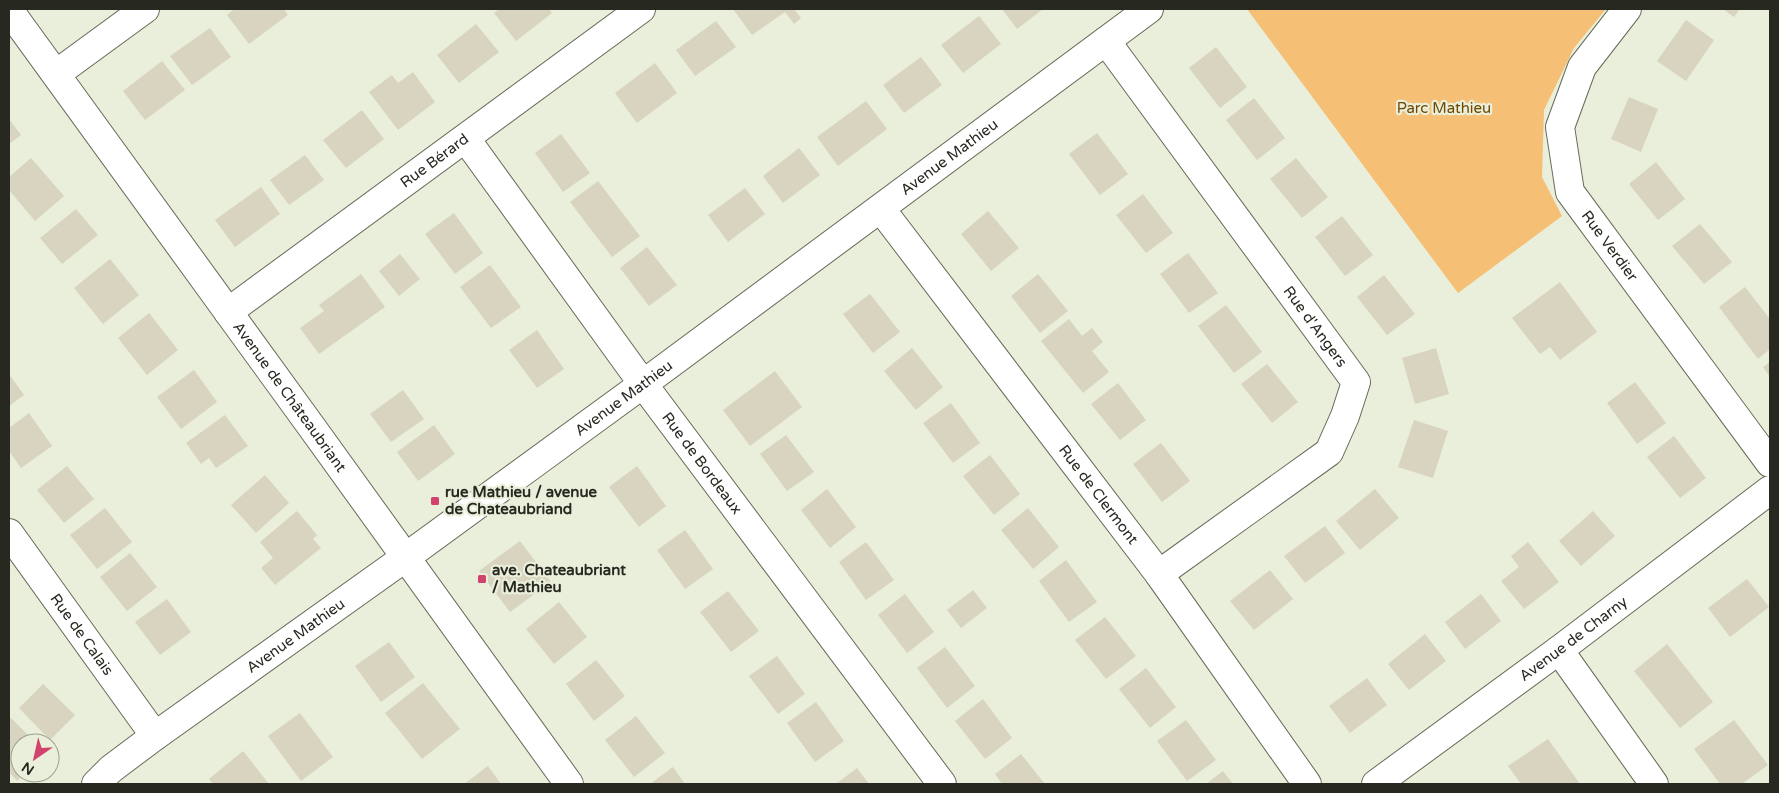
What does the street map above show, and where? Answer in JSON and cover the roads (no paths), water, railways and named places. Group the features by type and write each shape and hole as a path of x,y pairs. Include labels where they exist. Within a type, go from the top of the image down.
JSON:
{"street":[{"path":"56,74 145,9"},
{"name":"Rue Bérard","path":"228,312 641,9"},
{"name":"Avenue Mathieu","path":"96,784 155,736 406,558 644,384 1149,9"},
{"name":"Rue Verdier","path":"1627,9 1582,67 1560,127 1570,192 1770,463"},
{"name":"Avenue de Châteaubriant","path":"9,10 569,784"},
{"name":"Rue d'Angers","path":"1106,41 1356,382 1345,416 1329,452 1159,574"},
{"name":"Rue de Bordeaux","path":"466,139 644,384 942,784"},
{"name":"Rue de Clermont","path":"881,209 1159,574 1307,784"},
{"name":"Avenue de Charny","path":"1376,784 1559,650 1770,490"},
{"name":"Rue de Calais","path":"9,534 155,736"},
{"path":"1559,650 1654,784"}],"place":[{"name":"rue Mathieu / avenue de Chateaubriand","path":"435,501"},
{"name":"ave. Chateaubriant / Mathieu","path":"482,579"}],"park label":[{"name":"Parc Mathieu","path":"1444,108"}]}
